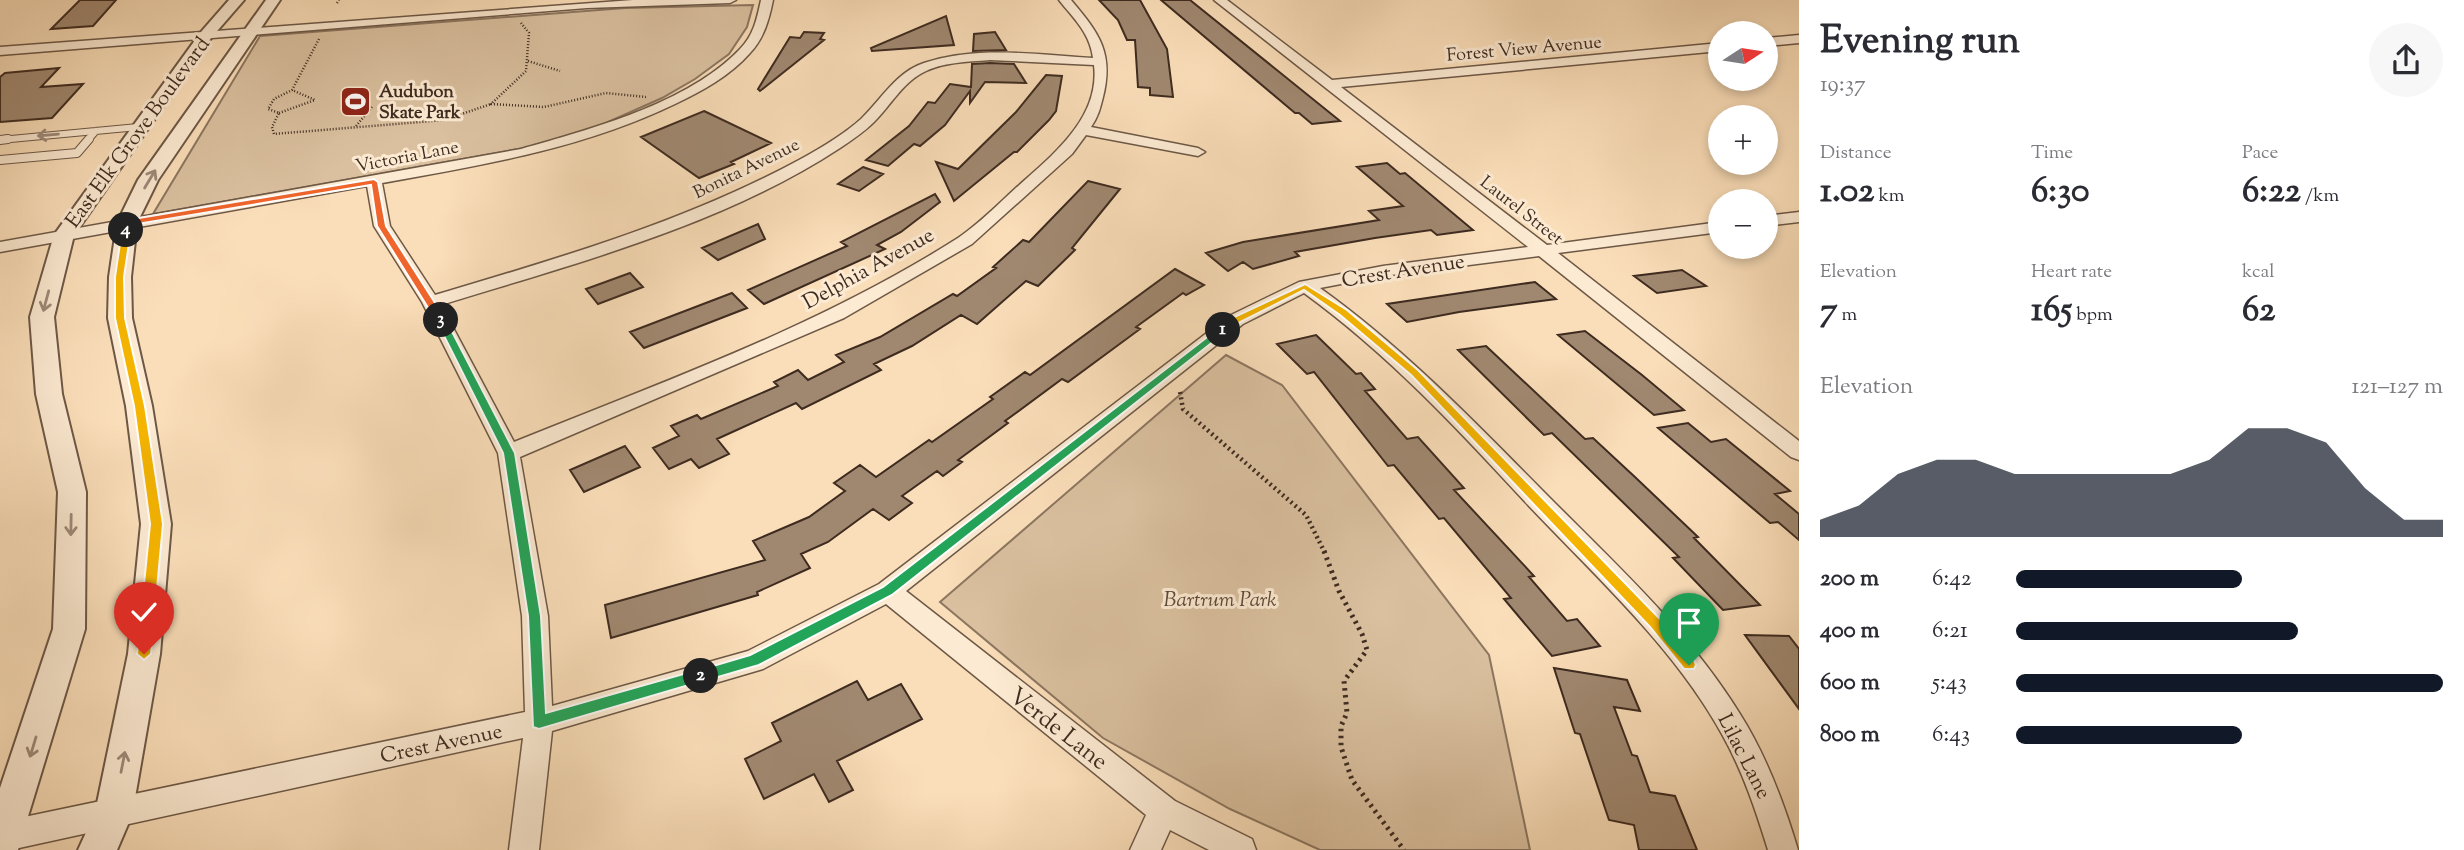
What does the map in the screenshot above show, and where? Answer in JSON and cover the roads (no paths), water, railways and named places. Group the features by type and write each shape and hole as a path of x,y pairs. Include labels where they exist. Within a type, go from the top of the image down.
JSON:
{"street":[{"name":"East Elk Grove Boulevard","path":"3,841 69,629 72,492 49,394 41,317 64,235 138,127 206,35 237,0"},
{"name":"East Elk Grove Boulevard","path":"97,850 113,814 144,654 156,524 139,406 120,318 120,277 127,223 148,180 273,0"},
{"path":"0,51 510,11 550,4 730,0"},
{"name":"Victoria Lane","path":"0,247 374,182 523,153 601,131 702,84 741,55 761,28 767,0"},
{"name":"Delphia Avenue","path":"509,453 837,314 966,240 1067,151 1091,117 1101,88 1098,46 1089,28 1065,0"},
{"name":"Laurel Street","path":"1220,0 1799,452"},
{"path":"1778,42 1799,39"},
{"name":"Forest View Avenue","path":"1331,84 1708,48"},
{"name":"Bonita Avenue","path":"432,302 573,258 684,219 790,171 860,126 911,75 927,66 948,60 978,58 1101,62"},
{"path":"1083,130 1198,152"},
{"path":"374,182 382,226 432,302 509,453 535,616 539,722 524,850"},
{"path":"1778,220 1799,217"},
{"name":"Crest Avenue","path":"3,841 113,814 539,722 754,661 887,591 1236,320 1305,286 1383,271 1708,229"},
{"name":"Lilac Lane","path":"1305,286 1344,313 1415,373 1655,623 1724,711 1770,803 1783,850"},
{"name":"Verde Lane","path":"887,591 1164,811 1241,850"},
{"path":"1145,850 1164,811"}],"lane":[{"path":"0,139 138,127"},
{"path":"0,160 78,153 96,131"}],"place":[{"name":"Audubon Skate Park","path":"356,101"}],"park label":[{"name":"Bartrum Park","path":"1220,599"}]}
